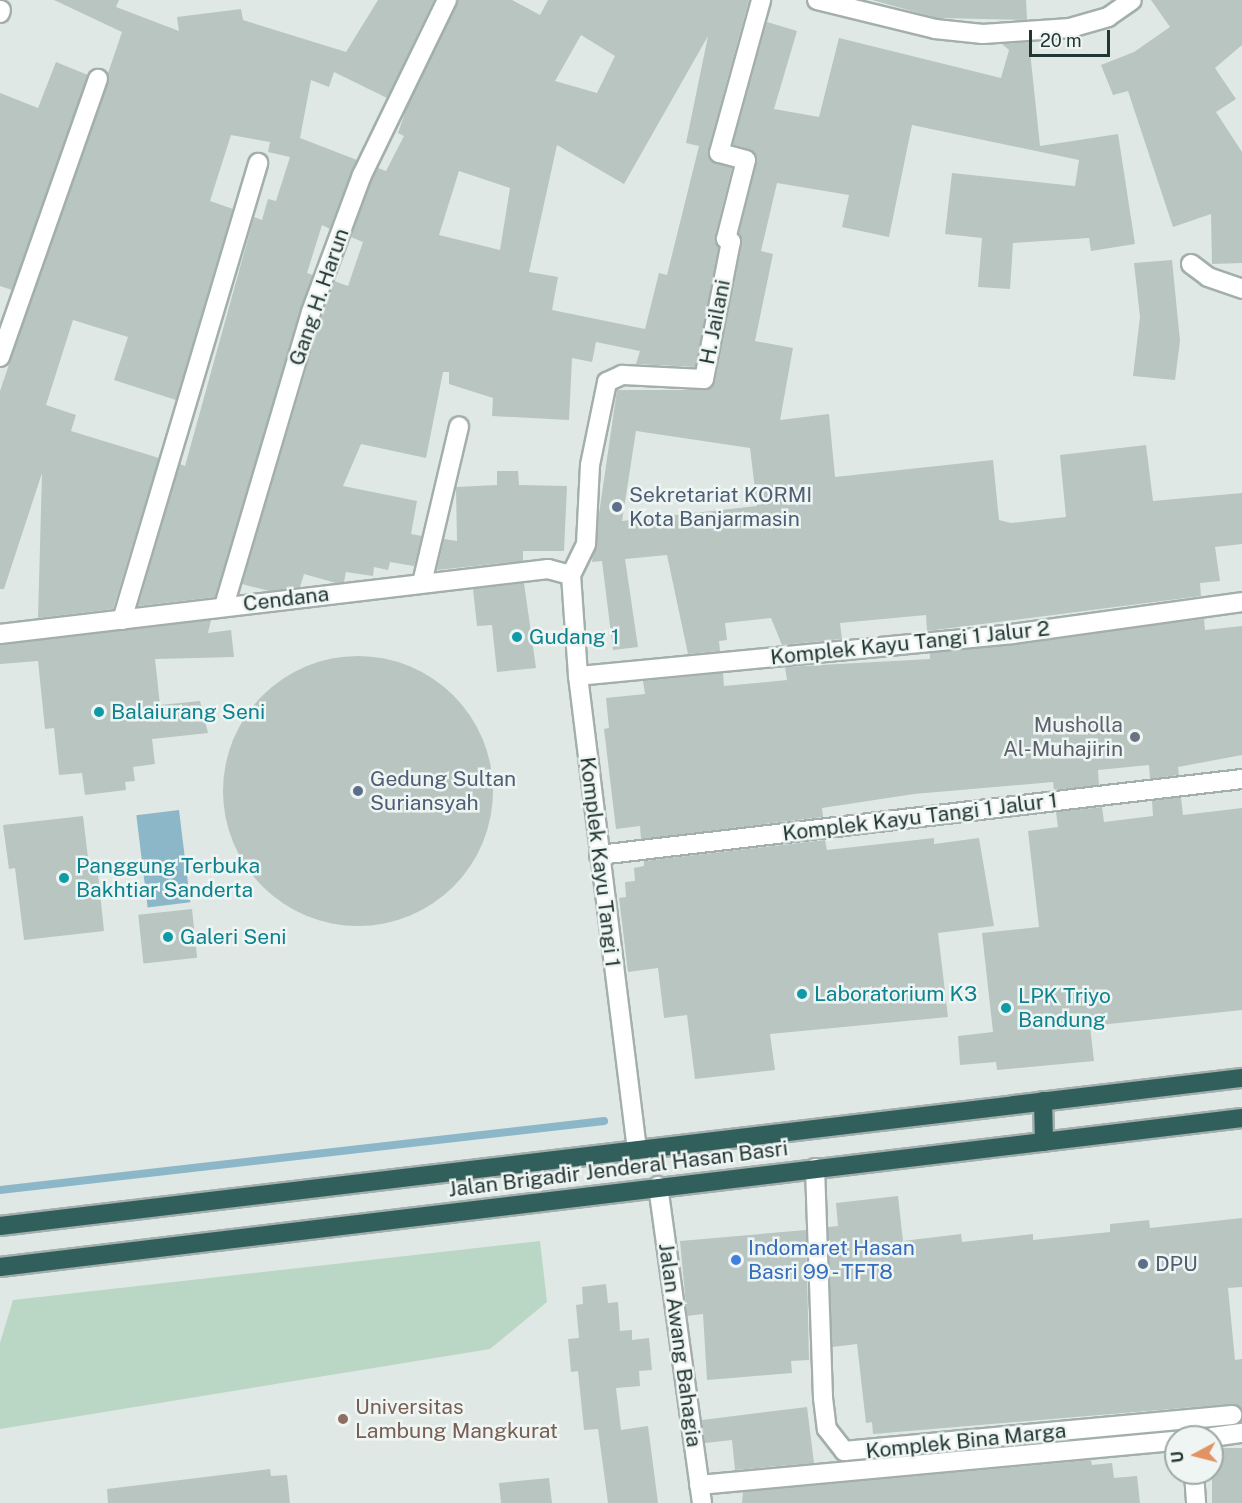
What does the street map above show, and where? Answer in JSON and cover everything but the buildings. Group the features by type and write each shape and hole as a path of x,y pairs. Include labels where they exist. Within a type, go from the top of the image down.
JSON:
{"highway":[{"name":"Jalan Brigadir Jenderal Hasan Basri","path":"0,1226 637,1148 1242,1078"},
{"path":"1043,1101 1044,1142"},
{"name":"Jalan Brigadir Jenderal Hasan Basri","path":"0,1267 658,1186 1242,1118"}],"street":[{"name":"Gang H. Harun","path":"224,606 311,312 362,175 447,0"},
{"name":"H. Jailani","path":"571,575 586,544 590,465 607,381 622,375 704,379 731,242 726,239 746,160 719,153 761,0"},
{"path":"817,0 935,29 983,34 1070,28 1108,17 1132,0"},
{"path":"0,357 98,79"},
{"path":"122,620 258,163"},
{"path":"1191,264 1208,278 1242,289"},
{"path":"422,583 459,426"},
{"name":"Cendana","path":"0,634 548,569 571,575"},
{"name":"Komplek Kayu Tangi 1","path":"571,575 578,676 637,1148"},
{"name":"Komplek Kayu Tangi 1 Jalur 2","path":"578,676 1012,634 1242,602"},
{"name":"Komplek Kayu Tangi 1 Jalur 1","path":"599,855 1242,779"},
{"name":"Komplek Bina Marga","path":"815,1168 823,1398 827,1429 844,1451 1232,1416"},
{"name":"Jalan Awang Bahagia","path":"658,1186 701,1494"},
{"path":"1224,1435 1242,1433"},
{"path":"701,1494 1164,1442"},
{"path":"1195,1485 1196,1503"}],"green space":[{"path":"540,1241 547,1302 490,1349 0,1429 0,1343 13,1300"}],"water":[{"path":"179,810 190,902 148,908 136,815"}],"waterway":[{"path":"0,1190 604,1121"}],"place":[{"name":"Sekretariat KORMI Kota Banjarmasin","path":"617,507"},
{"name":"Gudang 1","path":"517,637"},
{"name":"Balaiurang Seni","path":"99,712"},
{"name":"Musholla Al-Muhajirin","path":"1135,737"},
{"name":"Gedung Sultan Suriansyah","path":"358,791"},
{"name":"Panggung Terbuka Bakhtiar Sanderta","path":"64,878"},
{"name":"Galeri Seni","path":"168,937"},
{"name":"Laboratorium K3","path":"802,994"},
{"name":"LPK Triyo Bandung","path":"1006,1008"},
{"name":"Indomaret Hasan Basri 99 - TFT8","path":"736,1260"},
{"name":"DPU","path":"1143,1264"},
{"name":"Universitas Lambung Mangkurat","path":"343,1419"}]}
